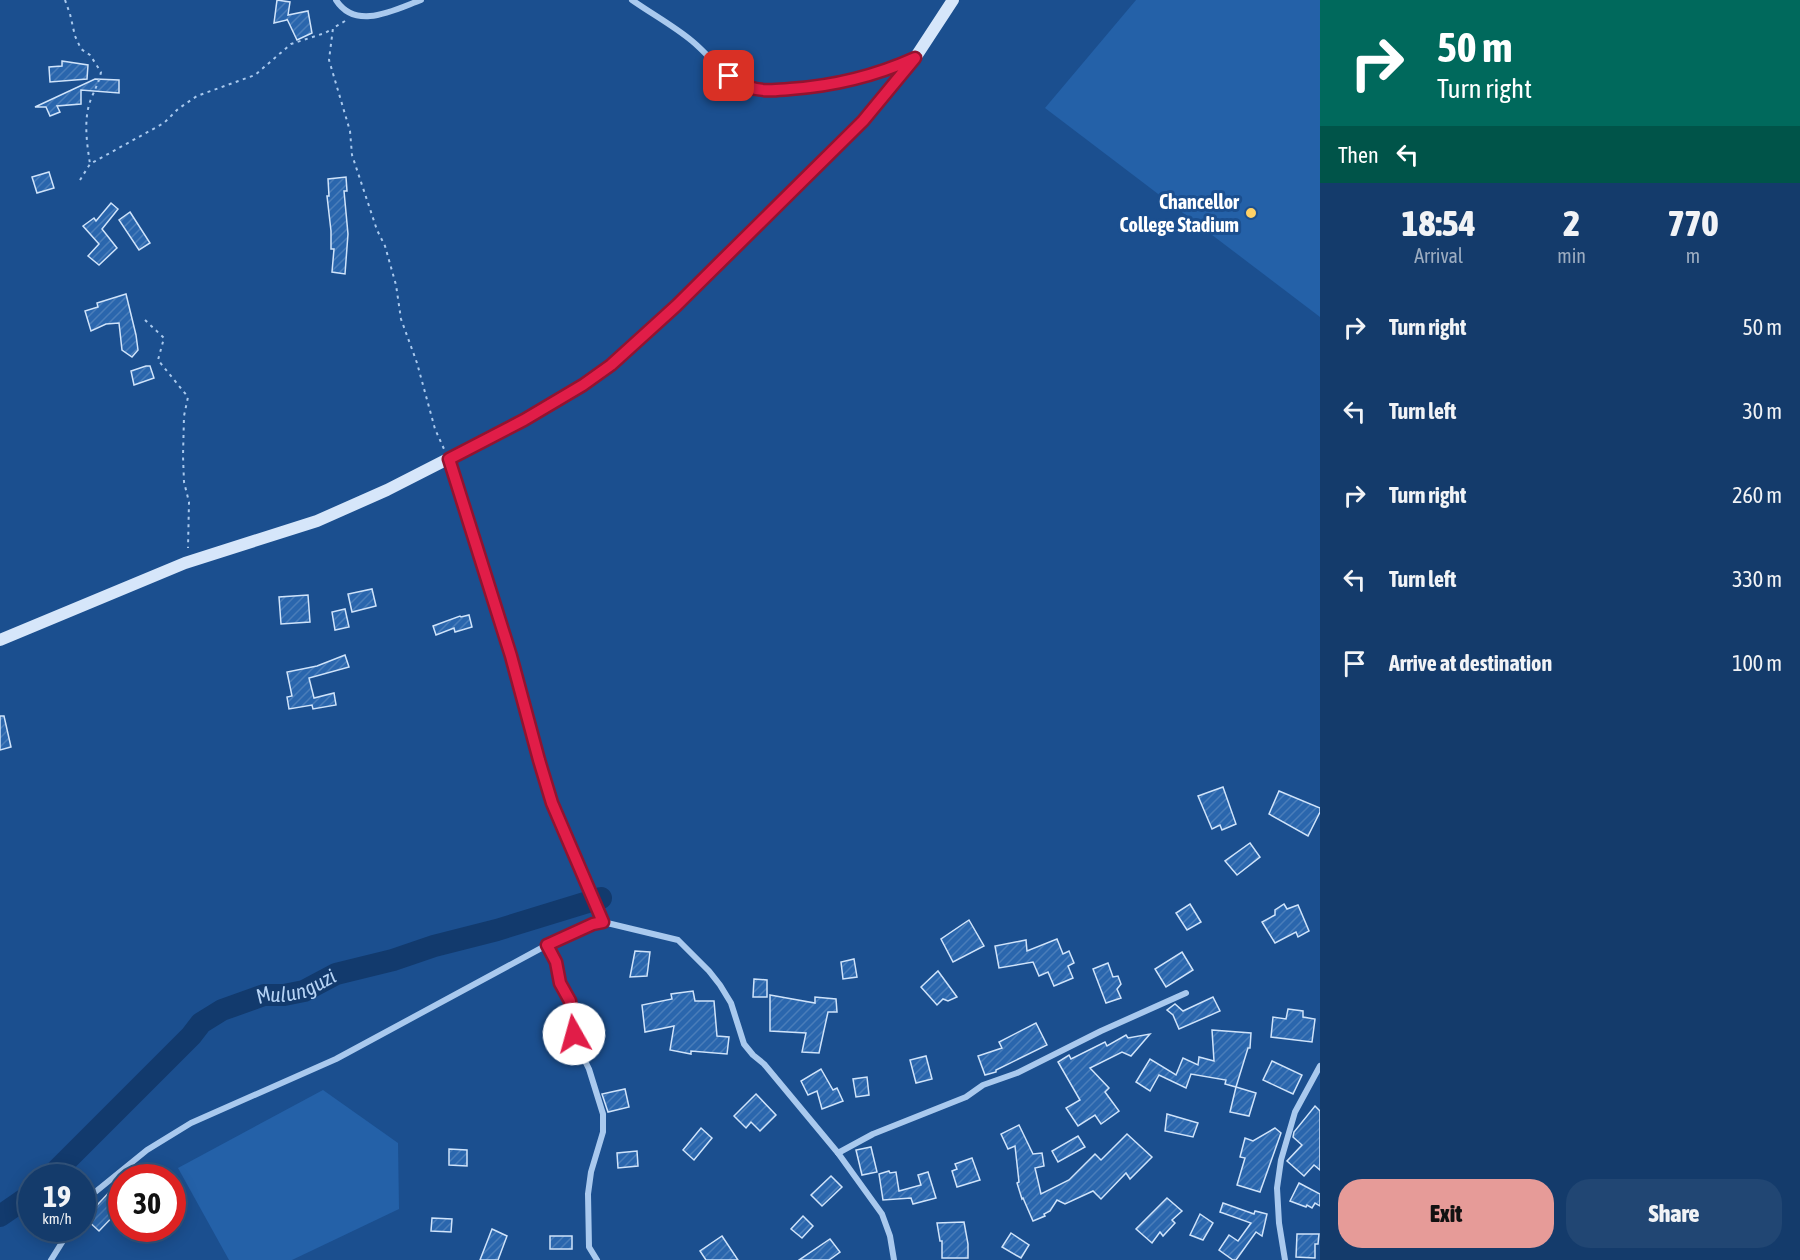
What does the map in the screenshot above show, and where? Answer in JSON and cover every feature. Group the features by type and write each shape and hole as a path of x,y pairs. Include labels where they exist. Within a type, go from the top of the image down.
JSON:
{"street":[{"path":"336,0 342,8 355,15 369,17 421,0"},
{"path":"632,0 690,39 729,76 751,88 766,91 835,84 890,69 915,58"},
{"path":"0,640 188,562 317,521 449,459 524,420 583,385 611,365 692,291 863,121 915,58 953,0"},
{"path":"449,459 508,645 552,803 603,922"},
{"path":"96,1191 147,1150 182,1129 336,1059 547,945 593,924 603,922 678,940 709,971 731,1003 748,1050 764,1064 838,1153 882,1214 890,1236 894,1260"},
{"path":"547,945 556,962 560,983 570,1001 574,1034 589,1069 603,1114 603,1132 593,1165 588,1194 589,1247 597,1260"},
{"path":"838,1153 873,1134 966,1097 982,1085 1017,1073 1101,1031 1185,993"},
{"path":"1285,1260 1279,1223 1277,1188 1281,1160 1295,1112 1320,1066"},
{"path":"51,1260 62,1242"}],"path":[{"path":"65,0 81,49 90,55 101,72 98,87 91,100 88,118 87,140 90,164"},
{"path":"80,180 90,164 164,123 196,96 255,75 291,44 325,33 355,15"},
{"path":"333,28 329,60 350,131 352,155 377,230 385,246 396,285 401,319 417,363 435,429 449,459"},
{"path":"145,320 164,338 158,360 188,397 184,416 183,456 184,482 189,502 188,562"}],"shaded area":[{"name":"Chancellor College Stadium","path":"1136,0 1320,0 1320,317 1045,108"},
{"path":"323,1090 398,1143 399,1209 292,1260 229,1260 186,1182 185,1164"}],"building":[{"path":"277,0 290,2 288,15 308,11 312,33 297,40 287,19 274,23"},
{"path":"62,61 88,65 87,79 50,82 49,67 62,66"},
{"path":"95,79 119,80 119,93 81,90 81,104 57,106 60,112 50,116 46,107 35,107"},
{"path":"49,172 54,188 37,193 32,177"},
{"path":"346,177 347,191 344,191 348,234 345,274 332,272 334,249 331,249 327,196 329,196 328,179"},
{"path":"111,203 118,209 102,229 117,248 99,265 88,256 99,244 83,226 94,218 96,221"},
{"path":"130,212 150,243 139,250 119,220"},
{"path":"126,294 138,350 132,357 122,350 119,323 106,324 91,331 85,311 98,307 97,303"},
{"path":"150,366 154,378 134,385 131,371"},
{"path":"372,589 376,606 352,612 348,594"},
{"path":"308,595 310,622 281,624 279,597"},
{"path":"345,609 349,627 335,630 332,612"},
{"path":"469,615 472,627 455,632 454,628 436,635 433,626"},
{"path":"345,655 349,667 309,678 314,698 334,693 336,705 313,709 312,705 289,709 287,697 292,696 287,672 317,666"},
{"path":"0,716 4,716 11,747 0,750"},
{"path":"1223,787 1236,824 1222,830 1220,825 1212,829 1198,796"},
{"path":"1279,791 1320,808 1308,836 1269,814"},
{"path":"1250,843 1260,857 1237,875 1225,861"},
{"path":"1190,904 1201,922 1187,930 1176,913"},
{"path":"1284,904 1287,909 1298,905 1309,931 1298,937 1296,932 1275,943 1262,922 1275,915 1275,910"},
{"path":"969,920 984,946 953,962 941,939"},
{"path":"1057,939 1063,954 1069,951 1074,963 1068,966 1073,978 1054,986 1048,972 1039,976 1033,962 999,968 995,946 1026,940 1027,951"},
{"path":"635,951 650,952 647,976 630,977"},
{"path":"1182,952 1193,970 1166,987 1155,969"},
{"path":"854,959 857,977 843,979 841,962"},
{"path":"1108,963 1113,977 1118,976 1121,984 1117,989 1121,998 1106,1003 1093,969"},
{"path":"938,971 957,997 948,1001 943,999 937,1005 921,987"},
{"path":"754,979 767,980 767,997 753,997"},
{"path":"693,991 695,1001 714,1001 717,1036 729,1037 727,1054 691,1051 691,1054 670,1050 674,1026 645,1032 642,1005 672,999 671,994"},
{"path":"770,995 815,1003 815,997 836,999 837,1012 828,1012 819,1053 802,1052 806,1033 770,1031"},
{"path":"1213,997 1220,1011 1179,1029 1173,1015 1167,1010 1175,1004 1183,1011"},
{"path":"1288,1009 1303,1011 1303,1017 1315,1019 1312,1042 1271,1037 1273,1017 1286,1019"},
{"path":"1036,1023 1047,1045 996,1072 985,1075 978,1056 1002,1048 999,1042"},
{"path":"1212,1030 1251,1033 1250,1048 1248,1048 1236,1087 1225,1084 1226,1080 1191,1074 1186,1088 1159,1075 1150,1091 1136,1082 1150,1059 1176,1075 1183,1058 1198,1065 1199,1057 1214,1061"},
{"path":"1150,1034 1131,1056 1122,1052 1090,1068 1109,1088 1105,1092 1119,1111 1101,1124 1095,1115 1078,1126 1066,1108 1080,1100 1058,1062 1069,1055 1071,1059 1105,1042 1107,1046 1126,1035 1128,1038"},
{"path":"926,1056 932,1079 916,1083 910,1060"},
{"path":"1272,1061 1302,1075 1293,1094 1263,1080"},
{"path":"821,1069 833,1090 837,1088 843,1101 822,1109 817,1091 808,1095 801,1081"},
{"path":"867,1077 869,1095 856,1097 853,1079"},
{"path":"1236,1087 1256,1093 1249,1116 1230,1112"},
{"path":"625,1089 629,1107 608,1112 602,1094"},
{"path":"756,1094 776,1115 760,1131 751,1122 746,1128 734,1116"},
{"path":"1315,1106 1320,1111 1320,1170 1314,1165 1304,1176 1287,1161 1302,1145 1293,1137 1294,1132"},
{"path":"1167,1114 1198,1123 1193,1137 1165,1131"},
{"path":"1019,1125 1033,1154 1042,1153 1044,1166 1035,1168 1041,1194 1069,1180 1095,1154 1101,1160 1127,1134 1152,1157 1130,1179 1126,1173 1101,1199 1093,1191 1065,1204 1057,1200 1050,1211 1044,1214 1045,1216 1033,1221 1017,1183 1019,1182 1015,1146 1008,1149 1001,1134"},
{"path":"701,1128 712,1138 694,1160 683,1150"},
{"path":"1275,1128 1281,1133 1260,1192 1237,1185 1245,1158 1240,1157 1245,1138 1253,1141"},
{"path":"1078,1136 1085,1147 1058,1162 1052,1151"},
{"path":"871,1147 877,1172 862,1175 856,1150"},
{"path":"449,1149 467,1150 467,1166 449,1165"},
{"path":"637,1151 638,1166 618,1168 617,1153"},
{"path":"972,1158 980,1180 957,1187 952,1171 957,1169 955,1164"},
{"path":"889,1171 890,1173 896,1172 899,1191 921,1185 918,1175 928,1172 936,1198 913,1204 911,1198 883,1200 879,1174"},
{"path":"831,1176 842,1187 822,1206 811,1195"},
{"path":"1299,1183 1320,1194 1320,1206 1315,1203 1312,1208 1307,1205 1306,1207 1290,1201"},
{"path":"108,1193 108,1222 99,1231 96,1228 96,1206"},
{"path":"1167,1198 1182,1211 1172,1220 1175,1223 1163,1236 1160,1232 1152,1243 1136,1229"},
{"path":"1223,1203 1254,1214 1255,1211 1267,1214 1262,1236 1256,1232 1236,1260 1219,1250 1229,1235 1238,1241 1251,1223 1220,1212"},
{"path":"1200,1214 1213,1223 1203,1240 1190,1235"},
{"path":"803,1216 813,1226 802,1238 791,1229"},
{"path":"432,1218 452,1219 451,1232 431,1231"},
{"path":"964,1222 968,1258 942,1258 942,1241 940,1241 937,1223"},
{"path":"492,1229 507,1236 498,1260 480,1260"},
{"path":"1011,1233 1029,1245 1021,1258 1002,1247"},
{"path":"1297,1234 1319,1234 1318,1244 1315,1244 1315,1258 1296,1257"},
{"path":"550,1236 572,1236 572,1249 550,1249"},
{"path":"722,1236 738,1260 706,1260 700,1251"},
{"path":"830,1239 840,1252 829,1260 799,1260"}],"waterway":[{"name":"Mulunguzi","path":"63,1164 191,1036 201,1023 222,1010 264,995 284,995 304,991 336,974 393,960 601,898"},
{"name":"Mulunguzi","path":"0,1216 18,1204"}],"place":[{"name":"Chancellor College Stadium","path":"1251,213"}],"route":[{"path":"574,1034 570,1001 562,988 556,962 547,945 593,924 603,922 552,803 511,656 449,459 524,420 583,385 611,365 676,306 863,121 915,58 890,69 858,78 803,88 766,91 741,84 729,76"}]}
